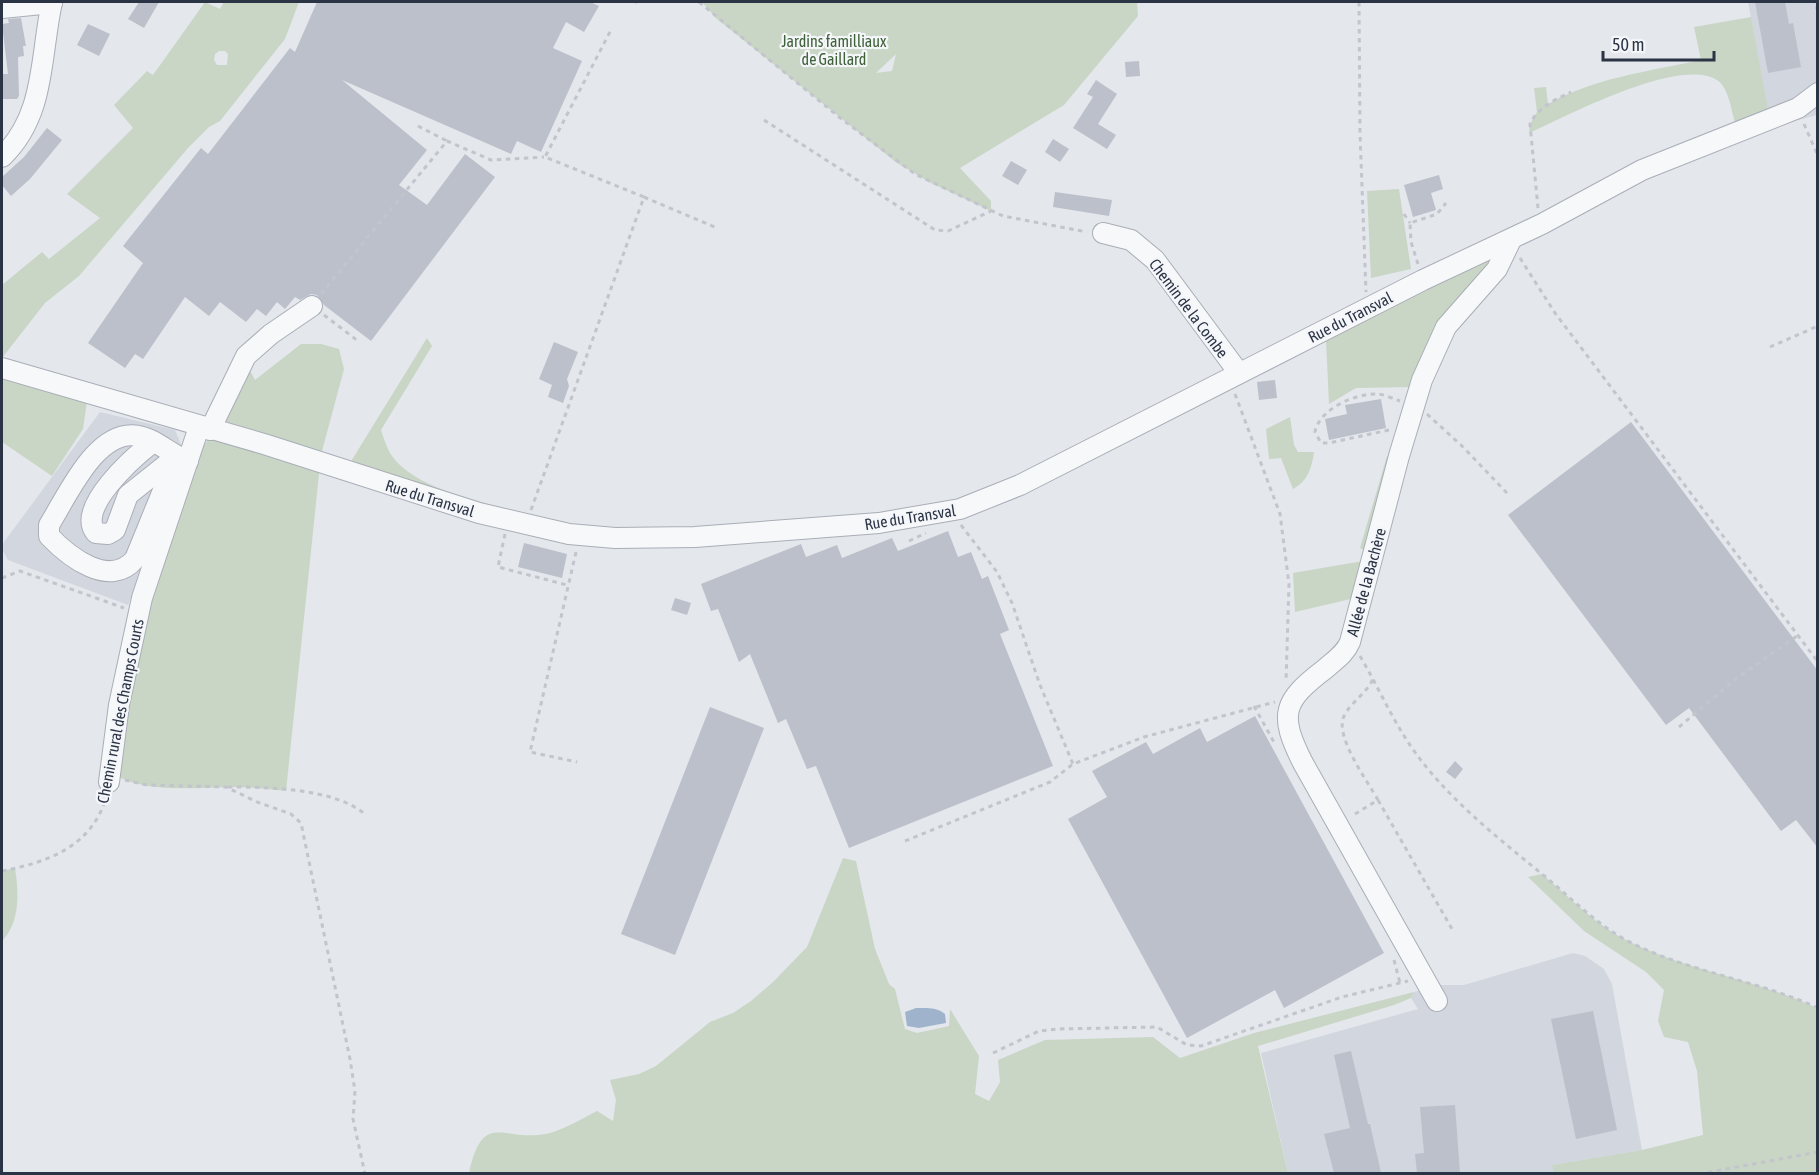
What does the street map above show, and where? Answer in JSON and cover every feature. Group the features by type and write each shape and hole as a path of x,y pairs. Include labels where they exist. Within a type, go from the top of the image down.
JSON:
{"street":[{"path":"2,8 52,2 41,79 35,104 20,136 2,157"},
{"name":"Rue du Transval","path":"2,368 141,403 204,429 264,444 479,513 569,534 615,538 695,537 879,523 951,512 1020,485 1423,280 1511,240 1642,170 1798,108 1818,93"},
{"name":"Chemin de la Combe","path":"1103,233 1131,240 1155,260 1234,376"},
{"name":"Allée de la Bachère","path":"1290,702 1303,686 1343,654 1350,642 1411,415 1432,354 1446,327 1497,269 1511,240"},
{"name":"Chemin rural des Champs Courts","path":"110,777 119,705 138,614 183,458 204,429 246,356 271,334 312,306"},
{"path":"120,436 140,436 183,458 130,565 113,572 77,560 51,538 48,529 105,442 120,436"},
{"path":"153,442 123,466 104,490 91,519 96,533 108,534 115,530 129,495 183,458"},
{"path":"1290,702 1289,731 1295,748 1437,1001"}],"path":[{"path":"702,2 717,19 897,163 931,183 991,211 1020,220 1103,233"},
{"path":"1359,2 1362,204 1367,308"},
{"path":"545,157 612,28"},
{"path":"1542,224 1535,195 1530,124 1534,116 1548,104 1571,92"},
{"path":"1798,108 1818,156"},
{"path":"764,120 935,230 948,231 991,211"},
{"path":"418,126 491,160 545,157 717,228"},
{"path":"358,341 312,306 447,141"},
{"path":"528,515 644,197"},
{"path":"1410,223 1437,214 1446,203"},
{"path":"1404,214 1410,223 1411,242 1423,280"},
{"path":"1511,240 1555,313 1818,662"},
{"path":"1770,347 1818,326"},
{"path":"905,841 1050,783 1073,764 1144,736 1270,702 1290,702 1286,685 1289,584 1280,514 1234,376"},
{"path":"1411,415 1375,434 1329,443 1321,443 1316,436 1320,419 1351,399 1377,394 1411,415 1439,424 1507,493"},
{"path":"951,512 997,572 1012,603 1040,686 1073,764"},
{"path":"501,553 498,567 567,585"},
{"path":"575,555 530,752 577,762"},
{"path":"2,578 20,571 138,614"},
{"path":"1679,727 1737,678 1797,636"},
{"path":"1350,642 1399,727 1432,772 1500,841 1593,918 1624,939 1648,950 1701,970 1799,999 1818,1008"},
{"path":"1372,679 1345,715 1341,733 1452,929"},
{"path":"110,777 147,786 226,787 324,796 352,804 366,815"},
{"name":"Chemin rural des Champs Courts","path":"2,871 42,862 79,841 99,814 110,777"},
{"path":"226,787 257,802 291,813 301,823 352,1071 355,1091 353,1119 364,1173"},
{"path":"1355,814 1378,800"},
{"path":"993,1053 1039,1031 1058,1029 1157,1028 1187,1045 1201,1046 1342,997 1425,978"},
{"path":"1699,1173 1818,1152"}],"shaded area":[{"path":"1748,2 1817,2 1817,115 1771,127"},
{"path":"100,412 175,430 182,447 167,500 128,605 8,560 2,549 4,542"},
{"path":"1573,953 1585,956 1604,969 1612,984 1642,1150 1553,1165 1554,1173 1288,1173 1261,1053 1418,1009 1411,998 1414,992 1438,985 1464,985"}],"green space":[{"path":"205,2 220,9 224,2 299,2 285,39 220,121 209,127 188,148 79,276 45,303 2,358 2,285 42,252 49,259 100,218 67,194 133,128 114,105 147,71 153,75","holes":["225,51 228,54 227,65 217,65 214,60 215,54"]},
{"name":"Jardins familliaux de Gaillard","path":"702,2 1137,2 1138,16 1064,105 960,168 991,201 991,211 931,183 897,163 717,19","holes":["896,54 892,71 876,73"]},
{"path":"1751,17 1768,109 1735,122 1727,94 1717,80 1700,75 1677,76 1623,91 1529,133 1530,124 1537,112 1534,88 1546,87 1548,104 1603,82 1701,60 1694,27"},
{"path":"1399,189 1411,269 1371,278 1367,191"},
{"path":"1490,256 1495,263 1413,387 1356,388 1329,404 1326,340"},
{"path":"427,338 432,346 381,430 390,453 403,468 434,486 524,514 515,517 350,463"},
{"path":"301,344 321,344 339,349 344,369 321,455 286,791 241,787 160,787 130,782 117,776 119,748 145,617 197,455 219,424 248,367 255,380"},
{"path":"2,377 87,401 83,429 52,476 2,442"},
{"path":"1290,417 1294,445 1298,452 1314,452 1308,474 1302,483 1293,489 1281,458 1269,459 1266,429"},
{"path":"1387,456 1392,459 1366,551 1360,548"},
{"path":"1363,561 1355,598 1295,612 1293,573"},
{"path":"843,858 856,861 875,949 889,984 895,989 905,1029 917,1033 949,1026 950,1009 979,1056 975,1094 989,1101 1000,1082 998,1060 1045,1040 1153,1037 1180,1058 1254,1033 1414,992 1411,998 1394,1005 1258,1046 1288,1173 469,1173 481,1141 488,1135 497,1132 546,1134 566,1127 597,1111 613,1121 616,1100 610,1080 639,1074 656,1066 710,1022 733,1013 751,1001 807,947"},
{"path":"15,868 17,907 12,925 2,941 2,871"},
{"path":"1542,874 1593,918 1626,940 1673,960 1794,998 1817,1008 1817,1173 1554,1173 1552,1165 1642,1150 1703,1135 1697,1071 1688,1042 1664,1037 1658,1021 1664,990 1646,972 1584,931 1528,877"}],"water":[{"path":"916,1008 939,1010 945,1014 946,1023 919,1028 907,1026 905,1012"}],"building":[{"path":"139,2 159,2 144,28 128,19"},
{"path":"317,2 590,2 599,6 584,32 566,22 553,48 582,61 541,152 517,141 511,154 342,80 427,150 399,185 427,205 465,154 495,177 371,341 324,305 317,295 311,294 300,300 295,297 285,309 277,302 266,316 257,309 246,322 220,302 209,316 185,297 143,359 135,354 125,368 88,343 143,263 123,246 201,148 208,154 290,48 295,52"},
{"path":"1755,2 1785,2 1789,24 1793,23 1801,67 1768,73"},
{"path":"21,18 26,46 23,46 24,56 18,57 19,96 17,99 2,99 2,74 8,74 2,24 9,23 8,19"},
{"path":"88,24 110,34 99,56 77,45"},
{"path":"1139,61 1140,76 1126,77 1125,62"},
{"path":"1096,80 1117,94 1098,124 1116,135 1107,149 1073,128 1093,97 1087,94"},
{"path":"47,128 62,140 30,179 11,196 2,185 2,177 24,157"},
{"path":"1053,139 1069,149 1060,162 1045,152"},
{"path":"1011,161 1027,170 1018,185 1002,176"},
{"path":"1439,175 1443,189 1431,193 1436,210 1413,217 1404,185"},
{"path":"1055,192 1112,200 1109,216 1053,207"},
{"path":"554,342 578,352 567,379 569,386 563,403 548,397 552,385 539,379"},
{"path":"1275,380 1277,398 1259,400 1257,382"},
{"path":"1381,399 1386,428 1329,440 1325,419 1347,414 1345,405"},
{"path":"1631,422 1818,671 1818,848 1796,820 1781,831 1689,708 1666,725 1508,515"},
{"path":"948,531 958,557 971,552 982,579 988,576 1009,630 1000,634 1053,766 849,848 816,766 807,769 786,719 778,723 750,654 739,662 718,609 711,611 701,584 801,544 806,557 837,545 842,558 892,538 898,551"},
{"path":"524,543 567,554 562,578 518,567"},
{"path":"675,598 691,603 687,615 671,610"},
{"path":"710,707 764,728 675,955 621,934"},
{"path":"1255,716 1384,953 1284,1008 1275,990 1187,1038 1068,819 1107,797 1092,771 1146,742 1153,754 1200,728 1207,742"},
{"path":"1455,761 1463,769 1455,779 1446,772"},
{"path":"1593,1011 1617,1130 1576,1139 1551,1019"},
{"path":"1351,1051 1381,1173 1334,1173 1324,1134 1350,1128 1334,1055"},
{"path":"1455,1105 1460,1173 1417,1173 1415,1154 1424,1153 1420,1107"}]}
